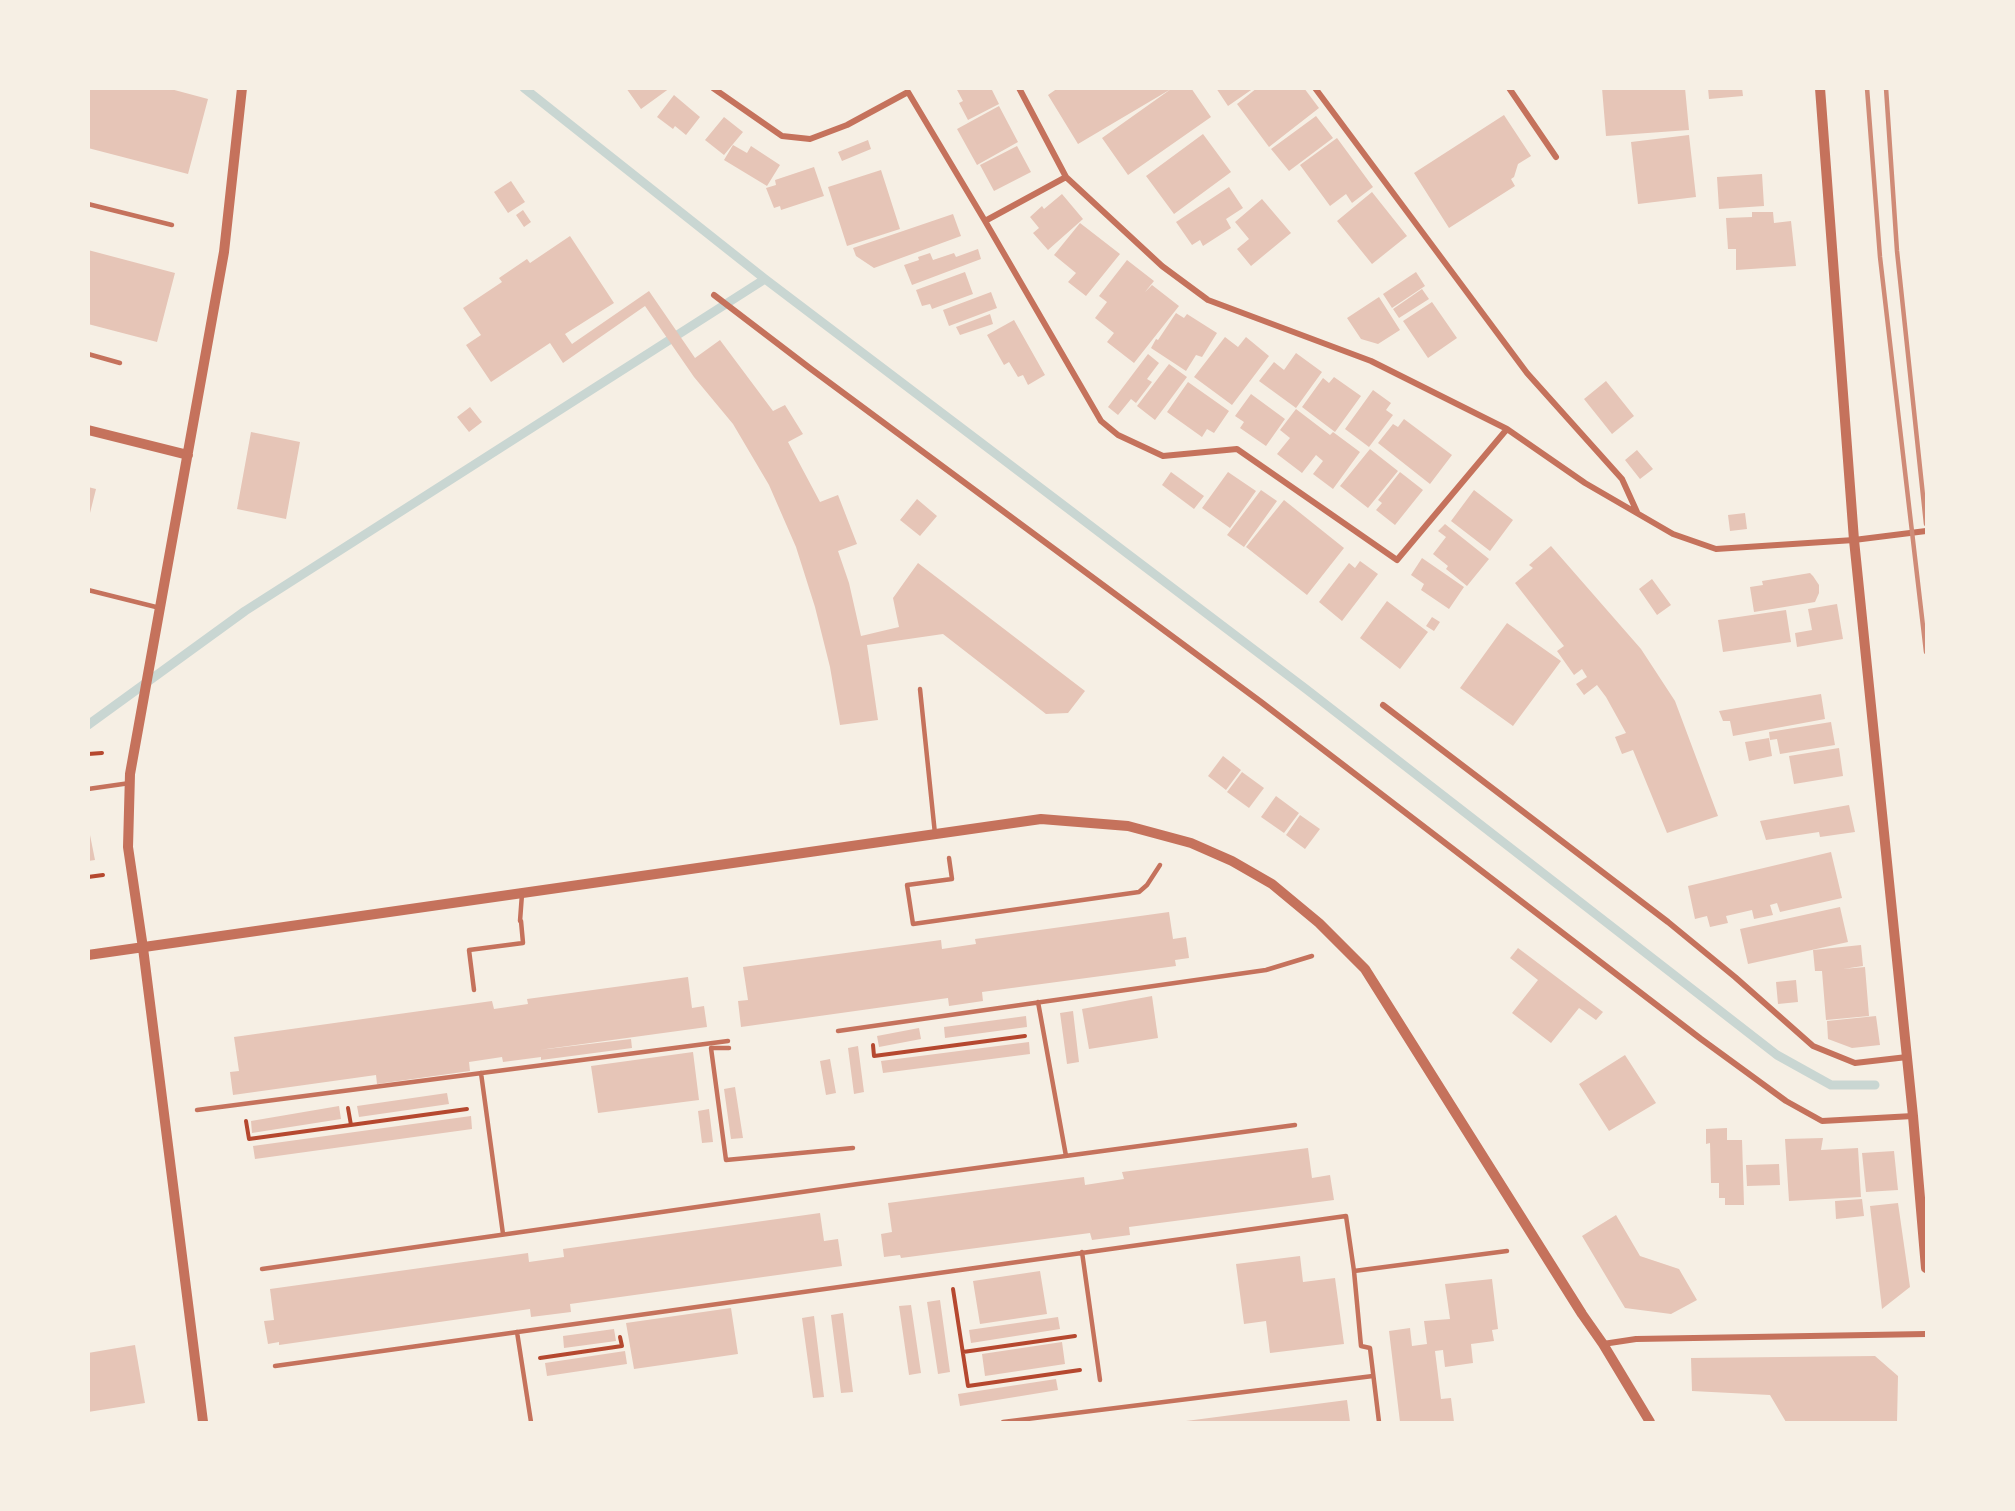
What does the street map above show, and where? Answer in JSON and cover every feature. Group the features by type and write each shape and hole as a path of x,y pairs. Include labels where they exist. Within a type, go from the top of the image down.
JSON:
{"street":[{"path":"203,1422 143,948 128,847 130,783 224,252 242,88"},
{"path":"713,88 782,136 810,139 847,125 909,92 1101,421 1118,435 1163,456 1237,449 1397,560 1507,429"},
{"path":"1019,88 1066,177 1162,266 1208,300 1371,361 1507,429 1585,483 1673,534 1716,549 1854,540 1926,531"},
{"path":"1315,88 1527,373 1622,478 1637,513"},
{"path":"1509,88 1556,158"},
{"path":"1820,88 1854,540 1913,1116 1926,1268"},
{"path":"985,221 1066,177"},
{"path":"714,295 1251,695 1701,1039 1786,1101 1822,1121 1913,1116"},
{"path":"88,430 188,455"},
{"path":"1383,705 1668,921 1813,1046 1854,1063 1907,1062"},
{"path":"88,955 1041,819 1128,826 1191,843 1233,861 1272,884 1320,923 1365,969 1650,1422"},
{"path":"1603,1344 1636,1339 1926,1334"}],"lane":[{"path":"88,204 172,225"},
{"path":"88,354 120,363"},
{"path":"88,590 160,608"},
{"path":"920,689 935,834"},
{"path":"88,789 130,783"},
{"path":"949,858 952,879 907,885 913,924 1139,892 1147,885 1160,865"},
{"path":"474,990 469,950 524,943 521,921 522,893"},
{"path":"837,1031 1266,970 1312,956"},
{"path":"1038,1002 1066,1156"},
{"path":"197,1110 481,1073 729,1045 711,1048 726,1160 854,1148"},
{"path":"481,1073 503,1234"},
{"path":"262,1269 1295,1125"},
{"path":"275,1366 1346,1216 1361,1346 1370,1348 1379,1422"},
{"path":"1354,1271 1507,1251"},
{"path":"1082,1252 1100,1380"},
{"path":"517,1332 531,1422"},
{"path":"1003,1422 1373,1376"}],"path":[{"path":"88,754 102,753"},
{"path":"88,877 104,875"},
{"path":"870,1026 874,1056 1044,1034"},
{"path":"243,1104 249,1139 485,1106"},
{"path":"950,1271 968,1386 1099,1367"},
{"path":"522,1361 621,1346 618,1317"},
{"path":"963,1352 1094,1333"}],"building":[{"path":"88,88 167,88 208,99 188,174 88,148"},
{"path":"626,88 670,88 641,109"},
{"path":"956,88 991,88 999,104 968,120 959,103 963,101"},
{"path":"1058,88 1191,88 1211,117 1128,175 1102,138 1171,89 1078,144 1048,95"},
{"path":"1216,88 1254,88 1228,106"},
{"path":"1257,88 1304,88 1319,108 1269,147 1237,104"},
{"path":"1602,88 1685,88 1689,130 1606,136"},
{"path":"1708,88 1742,88 1743,96 1709,99"},
{"path":"674,95 700,117 686,135 675,126 673,129 657,117"},
{"path":"999,106 1018,142 977,165 957,129"},
{"path":"1504,115 1531,156 1518,164 1514,177 1511,179 1515,186 1449,228 1414,173"},
{"path":"1316,116 1333,138 1289,171 1271,149"},
{"path":"724,117 743,132 724,155 705,140"},
{"path":"1203,134 1231,172 1174,214 1146,176"},
{"path":"1689,135 1696,197 1638,204 1631,142"},
{"path":"1337,138 1373,187 1352,203 1346,194 1330,206 1300,165"},
{"path":"868,140 871,149 842,161 838,152"},
{"path":"733,145 747,153 751,146 780,165 767,186 724,160"},
{"path":"1017,146 1031,172 994,191 980,165"},
{"path":"814,167 824,196 781,210 780,206 774,208 766,188 776,185 775,180"},
{"path":"881,170 900,229 847,246 828,187"},
{"path":"1762,174 1764,206 1719,209 1717,177"},
{"path":"511,181 525,202 508,213 494,192"},
{"path":"1229,187 1243,208 1226,219 1231,228 1203,246 1200,240 1192,245 1176,222"},
{"path":"1372,192 1407,236 1372,264 1337,221"},
{"path":"1062,194 1083,219 1048,250 1033,233 1039,228 1030,217 1042,206 1044,209"},
{"path":"1262,199 1291,233 1251,266 1237,249 1249,239 1235,222"},
{"path":"523,210 531,222 524,227 516,215"},
{"path":"1752,212 1773,212 1774,223 1791,221 1796,266 1736,270 1736,249 1728,249 1726,218 1752,217"},
{"path":"953,214 961,236 874,268 856,256 853,248"},
{"path":"1080,223 1120,254 1086,296 1068,282 1076,273 1054,255"},
{"path":"570,236 614,303 565,334 572,344 649,291 695,358 720,340 773,411 785,405 803,434 788,442 820,502 838,495 857,544 838,551 849,583 861,636 899,627 893,598 918,563 1085,691 1068,713 1046,714 943,634 867,645 878,720 840,725 830,667 815,607 796,547 769,485 733,424 694,377 645,306 563,363 550,343 491,382 466,345 481,335 463,308 502,282 499,278 527,259 530,263"},
{"path":"978,249 981,259 912,285 904,265 930,253 933,260 954,253 956,257"},
{"path":"88,250 175,273 157,342 88,324"},
{"path":"1127,260 1154,281 1145,292 1152,285 1179,306 1134,363 1107,342 1114,333 1095,318 1107,302 1099,296"},
{"path":"965,272 973,294 932,309 930,304 922,306 916,290"},
{"path":"1416,272 1425,286 1392,308 1383,294"},
{"path":"1422,289 1429,299 1399,318 1393,309"},
{"path":"991,292 997,308 949,326 943,310"},
{"path":"1379,297 1400,330 1378,344 1361,339 1347,318"},
{"path":"1432,302 1457,338 1428,358 1403,321"},
{"path":"1176,313 1184,318 1187,314 1217,333 1202,357 1196,355 1186,371 1151,348"},
{"path":"990,314 993,324 960,335 956,327"},
{"path":"1014,320 1045,375 1028,385 1023,375 1018,377 1009,362 1004,365 987,335"},
{"path":"1225,337 1238,347 1246,337 1269,356 1232,405 1194,377"},
{"path":"1296,353 1322,372 1296,408 1259,381 1274,362 1284,370"},
{"path":"1148,354 1159,363 1147,379 1152,382 1136,403 1131,399 1118,415 1108,407"},
{"path":"1169,364 1187,377 1155,420 1137,406"},
{"path":"1334,377 1361,396 1335,432 1302,407 1323,378 1329,383"},
{"path":"1606,381 1634,416 1612,434 1584,399"},
{"path":"1188,382 1229,411 1214,433 1207,429 1202,437 1167,412"},
{"path":"1373,390 1391,403 1386,410 1393,415 1369,447 1345,429"},
{"path":"1251,394 1285,419 1266,446 1240,428 1244,422 1235,416"},
{"path":"470,407 482,422 469,432 457,417"},
{"path":"1296,409 1330,435 1333,432 1360,452 1333,489 1313,474 1323,461 1316,455 1302,473 1277,454 1290,438 1280,430"},
{"path":"1404,419 1452,455 1430,484 1378,443 1393,424 1398,427"},
{"path":"251,432 300,442 286,519 237,509"},
{"path":"1370,449 1398,471 1368,508 1340,486"},
{"path":"1637,450 1653,469 1640,479 1625,460"},
{"path":"1171,472 1204,496 1194,509 1162,485"},
{"path":"1228,472 1256,491 1230,528 1202,508"},
{"path":"1400,472 1423,490 1395,525 1376,510 1382,503 1378,500"},
{"path":"88,487 96,489 89,517 88,516"},
{"path":"1261,490 1277,501 1244,547 1227,535"},
{"path":"1474,490 1513,520 1490,551 1451,521"},
{"path":"917,499 937,516 920,536 900,520"},
{"path":"1284,500 1344,548 1307,595 1246,547"},
{"path":"1745,513 1747,529 1730,531 1728,515"},
{"path":"1445,524 1489,559 1467,586 1446,569 1448,566 1433,554 1446,537 1438,531"},
{"path":"1551,546 1641,649 1675,701 1718,816 1667,833 1633,750 1622,754 1615,737 1626,733 1606,697 1597,685 1584,695 1576,684 1587,677 1582,669 1574,675 1557,651 1564,646 1515,583 1533,568 1529,565"},
{"path":"1422,558 1464,587 1449,609 1421,590 1424,584 1411,575"},
{"path":"1360,561 1378,574 1342,621 1319,602 1349,563 1355,568"},
{"path":"1810,573 1819,585 1819,593 1815,602 1754,612 1750,587 1763,585 1762,581"},
{"path":"1652,579 1671,605 1657,615 1639,589"},
{"path":"1387,601 1428,632 1400,669 1360,638"},
{"path":"1837,604 1843,639 1797,647 1795,633 1812,630 1808,609"},
{"path":"1786,610 1791,642 1723,652 1718,620"},
{"path":"1432,617 1440,622 1434,631 1426,626"},
{"path":"1507,623 1561,661 1513,726 1460,688"},
{"path":"1821,694 1825,719 1733,736 1730,721 1723,721 1719,711"},
{"path":"1831,722 1835,745 1780,754 1777,739 1770,740 1769,732"},
{"path":"1769,738 1772,756 1749,761 1745,742"},
{"path":"1839,748 1843,776 1794,784 1789,756"},
{"path":"1223,756 1241,770 1226,790 1208,776"},
{"path":"1242,772 1264,788 1249,808 1227,792"},
{"path":"1276,796 1299,813 1284,833 1261,817"},
{"path":"1849,805 1855,832 1820,837 1819,832 1766,840 1760,821"},
{"path":"1300,815 1320,829 1305,849 1286,835"},
{"path":"88,825 95,860 88,861"},
{"path":"1831,852 1842,898 1780,912 1777,903 1770,905 1773,915 1754,919 1752,910 1726,916 1728,923 1710,927 1707,916 1695,919 1688,886"},
{"path":"1840,907 1848,942 1748,964 1740,929"},
{"path":"1169,912 1173,939 1186,937 1189,958 1175,960 1176,966 982,992 983,1001 949,1006 948,998 741,1027 738,1001 748,1000 743,967 941,940 942,949 976,944 975,939"},
{"path":"1861,945 1863,966 1843,969 1865,967 1869,1016 1826,1020 1822,971 1815,971 1813,950"},
{"path":"1518,948 1603,1012 1596,1020 1579,1008 1551,1043 1512,1013 1538,980 1510,958"},
{"path":"688,977 692,1008 704,1006 707,1027 539,1050 631,1039 632,1048 541,1060 541,1057 503,1062 502,1057 469,1062 470,1071 377,1084 376,1075 233,1095 230,1072 239,1071 234,1037 492,1001 494,1009 528,1004 527,999"},
{"path":"1796,980 1798,1002 1778,1004 1776,982"},
{"path":"1152,996 1158,1038 1089,1049 1082,1009"},
{"path":"1073,1011 1079,1062 1067,1064 1060,1013"},
{"path":"1026,1016 1027,1027 945,1038 944,1027"},
{"path":"1876,1016 1880,1045 1852,1048 1828,1039 1827,1021"},
{"path":"919,1028 921,1039 879,1047 877,1036"},
{"path":"1029,1042 1030,1054 883,1073 881,1061"},
{"path":"858,1046 864,1092 854,1094 848,1048"},
{"path":"693,1052 699,1100 598,1113 591,1066"},
{"path":"1625,1055 1656,1103 1609,1131 1579,1084"},
{"path":"830,1059 836,1093 826,1095 820,1061"},
{"path":"735,1087 743,1138 731,1139 724,1089"},
{"path":"447,1093 449,1104 359,1117 357,1106"},
{"path":"339,1106 341,1119 252,1133 251,1121"},
{"path":"709,1109 713,1142 702,1143 698,1111"},
{"path":"471,1116 472,1129 255,1159 253,1146"},
{"path":"1727,1128 1727,1140 1742,1140 1744,1205 1725,1205 1725,1198 1719,1198 1719,1183 1711,1183 1710,1143 1706,1144 1706,1129"},
{"path":"1823,1138 1821,1150 1858,1148 1861,1197 1789,1201 1785,1139"},
{"path":"1308,1148 1312,1178 1330,1175 1334,1200 1129,1227 1130,1235 1092,1240 1090,1233 901,1258 900,1255 884,1257 881,1234 892,1232 888,1203 1084,1177 1085,1185 1124,1179 1122,1172"},
{"path":"1894,1151 1898,1190 1866,1192 1862,1153"},
{"path":"1779,1164 1780,1185 1747,1186 1746,1165"},
{"path":"1862,1199 1864,1216 1836,1219 1835,1201"},
{"path":"1898,1203 1910,1287 1882,1309 1870,1206"},
{"path":"820,1213 824,1241 838,1239 842,1266 570,1304 571,1312 531,1317 530,1309 279,1345 279,1342 268,1344 264,1321 274,1320 270,1289 528,1253 529,1262 564,1257 563,1249"},
{"path":"1616,1215 1640,1256 1679,1269 1697,1300 1671,1314 1625,1308 1582,1236"},
{"path":"1300,1256 1303,1282 1335,1278 1344,1344 1270,1353 1266,1321 1244,1324 1236,1264"},
{"path":"1040,1271 1047,1314 980,1324 973,1281"},
{"path":"1492,1279 1498,1329 1492,1330 1494,1341 1471,1344 1473,1363 1445,1367 1443,1350 1435,1351 1441,1399 1451,1398 1454,1422 1400,1422 1389,1331 1410,1328 1412,1346 1427,1344 1424,1321 1450,1319 1445,1284"},
{"path":"940,1300 950,1372 938,1374 927,1302"},
{"path":"911,1305 921,1373 909,1375 899,1306"},
{"path":"731,1308 738,1354 634,1369 626,1323"},
{"path":"843,1313 853,1392 841,1393 831,1315"},
{"path":"814,1316 824,1397 813,1398 802,1318"},
{"path":"1058,1317 1060,1329 971,1343 969,1330"},
{"path":"614,1329 616,1341 564,1348 563,1336"},
{"path":"1062,1342 1065,1364 985,1376 982,1354"},
{"path":"135,1345 145,1403 88,1412 88,1353"},
{"path":"625,1351 627,1364 547,1376 545,1363"},
{"path":"1875,1356 1898,1376 1897,1422 1786,1422 1770,1395 1692,1391 1691,1358"},
{"path":"1056,1379 1058,1390 960,1406 958,1394"},
{"path":"1347,1400 1350,1422 1186,1421"}],"waterway":[{"path":"524,88 765,279 1306,689 1777,1055 1831,1085 1875,1085"},
{"path":"88,725 245,611 765,279"}],"railway":[{"path":"1867,88 1880,257 1926,652"},
{"path":"1886,88 1897,251 1926,524"}]}
